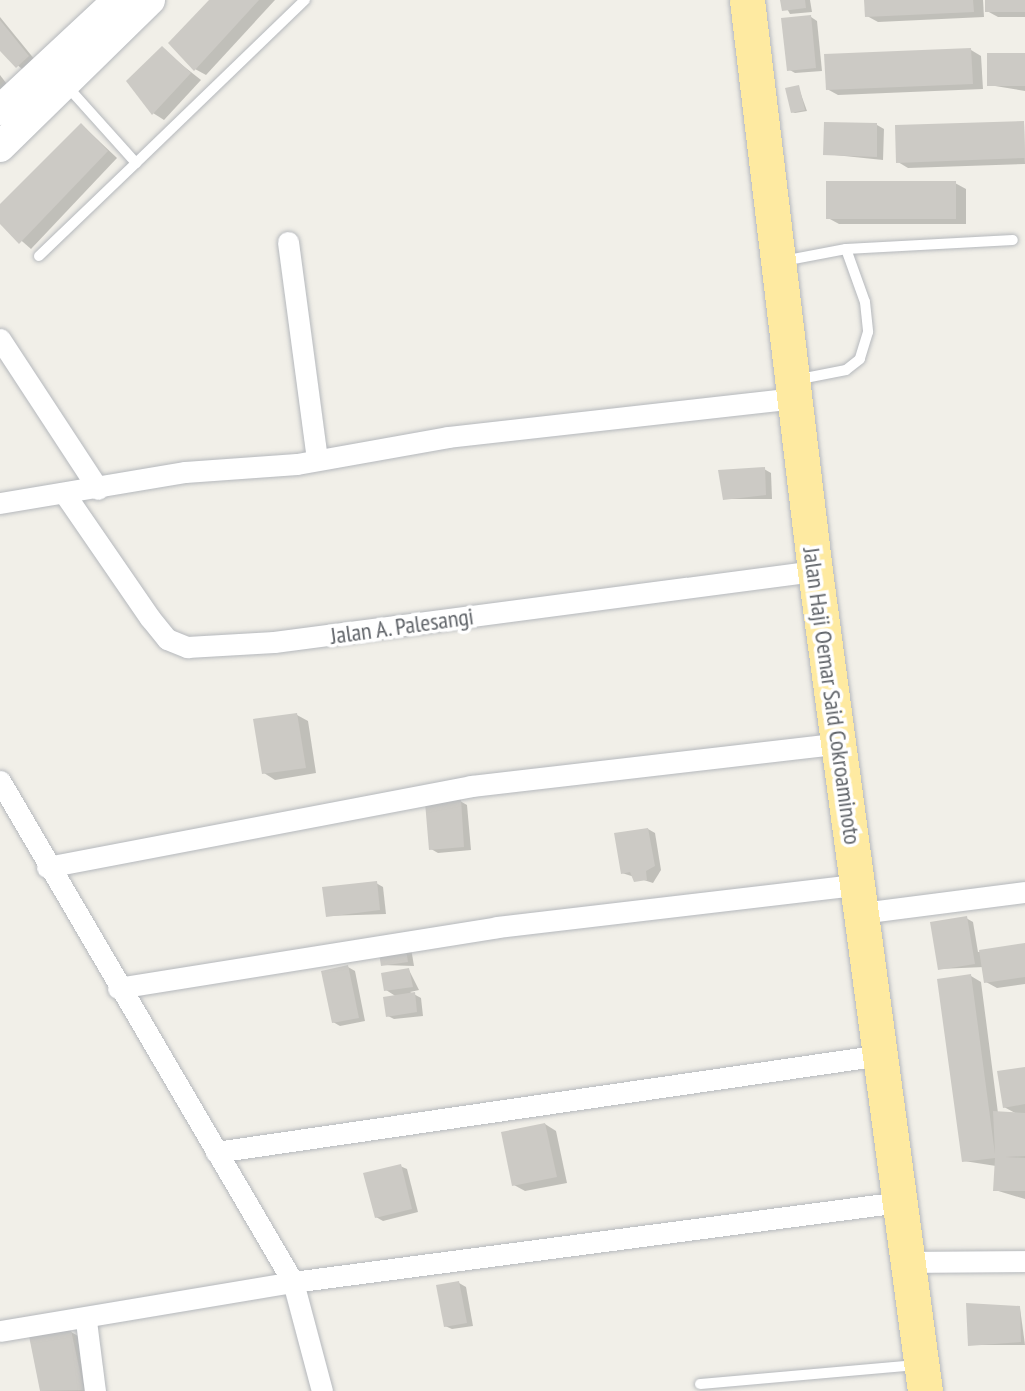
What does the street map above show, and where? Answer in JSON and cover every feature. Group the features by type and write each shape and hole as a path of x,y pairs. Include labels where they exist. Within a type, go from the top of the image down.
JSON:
{"highway":[{"name":"Jalan Haji Oemar Said Cokroaminoto","path":"747,0 815,571 841,743 859,899 923,1378"}],"main road":[{"path":"0,147 118,0"},
{"path":"0,110 56,76 150,0"}],"street":[{"path":"288,242 317,459"},
{"path":"0,339 97,489"},
{"path":"0,503 97,489 184,472 317,459 448,437 793,389"},
{"name":"Jalan A. Palesangi","path":"64,494 150,618 167,639 187,647 274,642 815,571"},
{"path":"47,867 471,786 841,743"},
{"path":"0,781 47,867 293,1282 322,1391"},
{"path":"118,988 497,927 859,899 1025,892"},
{"path":"216,1152 881,1055"},
{"path":"0,1331 86,1321 293,1282 900,1202"},
{"path":"909,1262 1025,1261"},
{"path":"86,1321 95,1391"}],"lane":[{"path":"39,256 304,0"},
{"path":"56,76 136,163"},
{"path":"779,262 846,249 1013,240"},
{"path":"793,389 846,370 860,359 868,332 866,302 846,249"},
{"path":"700,1384 923,1378"}],"building":[{"path":"209,0 259,0 194,71 168,43"},
{"path":"780,0 805,0 806,8 782,11"},
{"path":"864,0 973,0 974,12 865,17"},
{"path":"985,0 1025,0 1025,12 985,12"},
{"path":"811,15 816,68 787,71 781,18"},
{"path":"0,20 29,56 16,68 0,51"},
{"path":"162,46 191,73 152,115 126,81"},
{"path":"971,48 973,84 826,90 824,54"},
{"path":"987,53 1025,53 1025,86 987,86"},
{"path":"799,85 805,110 791,113 785,88"},
{"path":"1024,121 1025,158 896,163 895,125"},
{"path":"824,122 877,123 877,157 823,155"},
{"path":"81,123 108,151 19,244 0,224 0,204"},
{"path":"826,181 956,181 956,219 826,219"},
{"path":"765,467 766,495 723,500 718,470"},
{"path":"297,713 306,768 262,774 253,719"},
{"path":"461,799 464,847 429,850 425,802"},
{"path":"648,828 655,866 646,871 647,880 634,882 630,872 621,874 614,833"},
{"path":"377,881 380,910 326,917 322,887"},
{"path":"967,916 975,964 938,970 930,922"},
{"path":"405,943 408,962 381,966 378,946"},
{"path":"1025,943 1025,977 984,983 979,950"},
{"path":"348,965 359,1018 332,1023 321,971"},
{"path":"409,968 413,987 384,991 381,973"},
{"path":"971,974 995,1154 993,1111 1025,1113 1025,1156 1005,1157 1025,1158 1025,1191 993,1191 995,1158 962,1162 937,979"},
{"path":"415,992 417,1012 386,1017 383,997"},
{"path":"1025,1067 1025,1104 1003,1108 997,1071"},
{"path":"545,1123 557,1177 512,1186 501,1132"},
{"path":"401,1164 412,1209 375,1218 363,1173"},
{"path":"459,1281 467,1323 444,1327 436,1285"},
{"path":"966,1303 1020,1306 1021,1342 968,1346"},
{"path":"71,1330 84,1390 40,1391 29,1336"}]}
